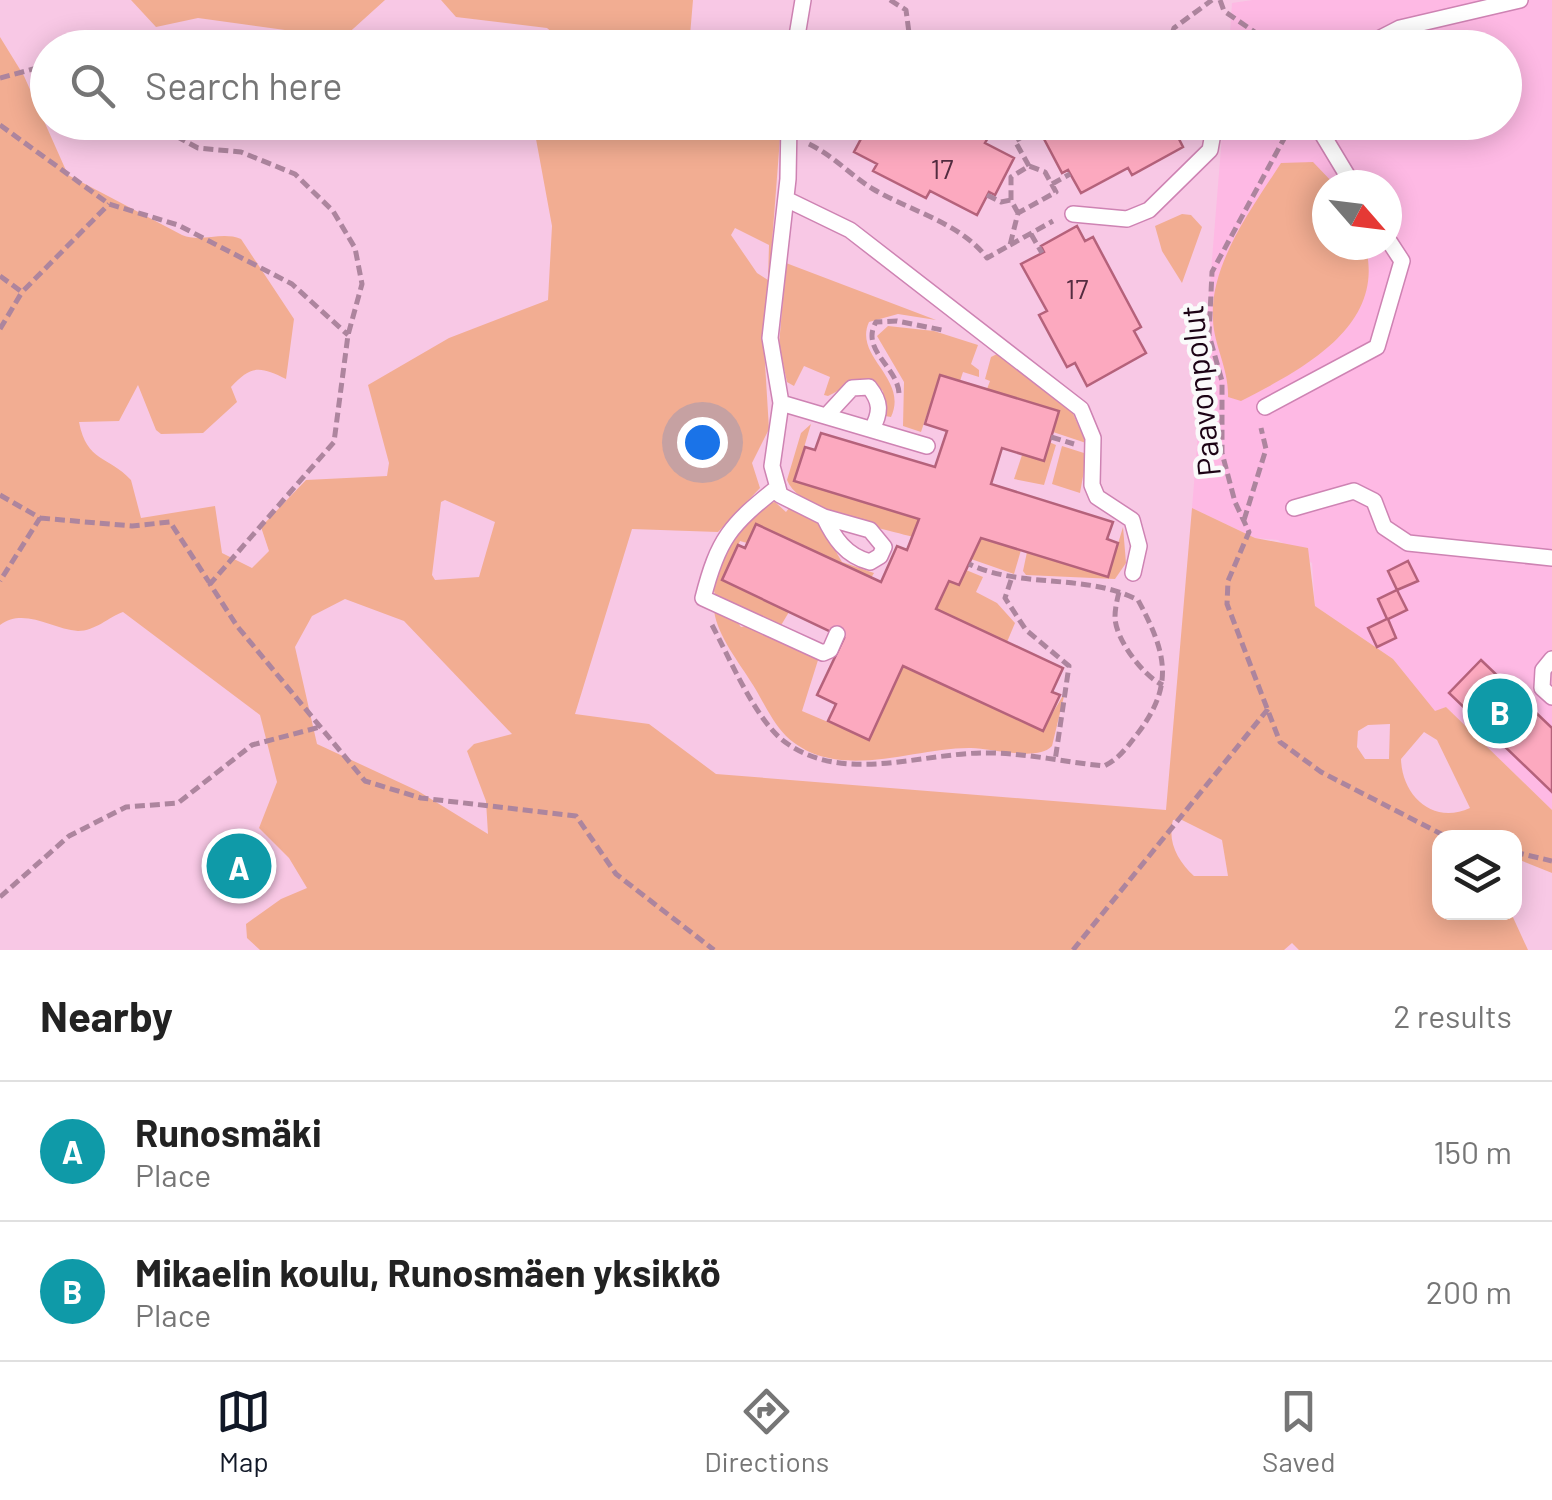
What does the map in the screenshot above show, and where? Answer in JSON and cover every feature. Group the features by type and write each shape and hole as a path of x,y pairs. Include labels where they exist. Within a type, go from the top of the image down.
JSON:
{"lane":[{"path":"798,30 803,0"},
{"path":"1396,30 1520,0"},
{"path":"788,140 786,199 770,338 781,403 772,466 780,495 824,517"},
{"path":"1072,214 1127,219 1149,210 1210,150 1211,140"},
{"path":"1326,140 1344,170"},
{"path":"786,199 850,230 1081,408 1094,438 1092,485 1097,497 1132,520 1139,546 1133,573"},
{"path":"1265,406 1377,346 1401,260"},
{"path":"827,415 852,388 868,387 878,400 879,416 872,429"},
{"path":"781,403 926,446"},
{"path":"778,487 742,516 715,551 703,598 823,653 830,650 837,634"},
{"path":"1294,508 1354,491 1374,502 1384,527 1408,543 1552,558"},
{"path":"1552,659 1543,670 1542,688 1552,697"}],"path":[{"path":"890,0 906,10 909,30"},
{"path":"1173,30 1212,0"},
{"path":"1220,0 1224,11 1252,30"},
{"path":"0,78 30,70"},
{"path":"0,125 109,204 178,225 292,284 348,335"},
{"path":"183,140 198,148 241,152 295,174 333,211 355,248 362,284 348,335 334,442 210,584 213,588"},
{"path":"808,140 872,188 974,240 986,258 1056,220"},
{"path":"1017,140 1030,166 1045,172 1056,192 1018,213"},
{"name":"Paavonpolut","path":"1283,140 1212,272 1209,335 1222,381 1222,453 1249,532 1228,580 1226,604 1280,742 1321,772 1433,830"},
{"path":"1010,245 1018,213 1011,200 1011,177 1030,166"},
{"path":"1052,184 1070,174"},
{"path":"988,195 1001,202 1011,200"},
{"path":"0,328 22,292 109,204"},
{"path":"1031,234 1042,253"},
{"path":"0,276 22,292"},
{"path":"894,436 900,408 898,384 871,342 876,322 897,321 958,333 975,324"},
{"path":"1244,520 1266,449 1259,421 1265,406"},
{"path":"0,496 40,518 132,526 170,522 237,626 364,781 421,798 576,816 616,874 714,950"},
{"path":"0,580 40,518"},
{"path":"703,598 728,654 765,720 785,742 844,764 986,752 1104,766 1119,758 1160,702 1163,685 1161,655 1138,600 1119,592 1012,580 969,564"},
{"path":"1012,580 1005,598 1012,613 1069,666 1062,686 1068,693 1055,761"},
{"path":"1119,592 1115,624 1138,664 1152,680 1163,685"},
{"path":"1073,950 1268,709"},
{"path":"0,897 69,836 126,807 178,803 252,744 320,727"},
{"path":"1522,854 1552,860"}],"shaded area":[{"path":"131,0 385,0 352,30 285,30 198,18 156,27"},
{"path":"441,0 693,0 690,30 549,30 456,17"},
{"path":"1253,0 1552,0 1552,810 1446,707 1435,712 1393,659 1315,606 1312,563 1278,540 1255,538 1192,508 1222,140 1522,140 1522,30 1230,30 1232,3"},
{"path":"0,37 30,90 30,140 52,140 68,175 182,235 241,239 294,319 286,379 262,370 250,371 231,387 237,402 203,433 161,434 138,385 119,421 79,422 93,452 131,480 141,518 215,506 222,553 252,568 269,551 261,527 306,480 387,476 389,463 368,385 449,338 548,300 552,226 536,140 780,140 764,347 769,429 752,463 760,488 718,532 632,529 575,714 649,724 716,774 1166,810 1192,508 1255,538 1308,548 1315,606 1393,659 1435,711 1446,707 1552,810 1552,873 1522,861 1522,830 1432,830 1432,920 1514,920 1528,950 1299,950 1292,943 1284,950 260,950 247,938 246,924 281,899 307,888 289,858 259,828 277,782 260,715 123,612 78,631 19,618 0,625","holes":["735,228 769,245 768,280 757,273 731,235","445,500 495,522 479,577 435,580 432,575 441,502","345,599 404,621 512,734 474,744 467,751 486,801 488,834 418,791 317,744 295,647 312,616","1390,724 1389,759 1365,759 1357,747 1358,731 1368,725","1424,732 1437,740 1470,808 1444,813 1432,810 1407,785 1401,759","1180,819 1222,840 1228,876 1194,876 1183,864 1172,836 1173,820"]},
{"path":"1313,162 1321,170 1312,170 1312,260 1367,260 1369,274 1363,300 1333,343 1288,376 1241,401 1228,397 1213,320 1214,299 1225,257 1281,163"},
{"path":"1182,214 1191,215 1202,227 1182,283 1162,251 1155,226"},
{"path":"786,263 936,320 898,314 869,322 868,346 893,391 891,417 885,416 883,391 867,382 855,382 824,395 830,377 804,366 794,386 787,382 779,345"},
{"path":"888,326 934,331 978,345 971,364 979,370 979,377 963,372 960,381 940,375 921,432 903,426 904,382 877,336"},
{"path":"999,353 1071,409 1086,443 1053,432 1058,411 987,389 990,381 985,379 991,357"},
{"path":"811,424 794,481 919,519 913,537 824,510 795,492 787,480 801,433"},
{"path":"1049,442 1056,445 1044,485 1014,479 1022,455 1044,461"},
{"path":"1062,446 1087,454 1080,493 1052,484"},
{"path":"775,502 786,512 789,508 818,521 842,562 874,573 871,578 756,524 747,543 740,541 722,580 789,612 780,627 716,597 713,588 743,525 752,514"},
{"path":"1123,527 1126,563 1115,579 1026,575 1023,571 1027,552 1108,577"},
{"path":"981,538 1021,550 1014,574 971,559"},
{"path":"966,570 983,577 976,592 997,603 1015,623 1007,642 936,609 949,581"},
{"path":"714,611 735,619 741,627 751,625 819,657 802,711 868,739 903,666 1042,731 1065,692 1052,746 1036,753 948,749 852,761 806,750 786,736 772,718 724,640"}],"building":[{"path":"860,140 987,140 985,143 1014,158 995,195 989,192 977,215 930,191 926,198 873,171 877,164 854,152"},
{"path":"1045,140 1180,140 1183,147 1132,175 1128,168 1081,193 1068,170 1062,173"},
{"path":"1077,226 1085,241 1093,237 1141,327 1134,331 1146,353 1087,386 1075,363 1067,367 1039,315 1047,311 1021,264 1044,252 1041,246"},
{"path":"940,375 1059,411 1044,461 1002,448 991,484 1113,522 1107,539 1118,543 1108,577 981,538 959,585 949,581 936,609 1063,668 1052,692 1060,695 1043,731 903,666 869,740 828,721 836,704 817,695 844,638 722,580 738,545 745,548 756,524 881,582 897,546 907,550 919,519 794,481 805,447 815,450 821,433 935,467 947,431 925,424"},
{"path":"1408,561 1418,581 1397,590 1388,571"},
{"path":"1397,590 1407,610 1388,619 1396,638 1377,647 1368,628 1387,619 1378,599"},
{"path":"1481,660 1552,728 1552,792 1449,693"}],"place":[{"name":"Mikaelin koulu, Runosmäen yksikkö","path":"1500,711"},
{"name":"Runosmäki","path":"239,866"}]}
